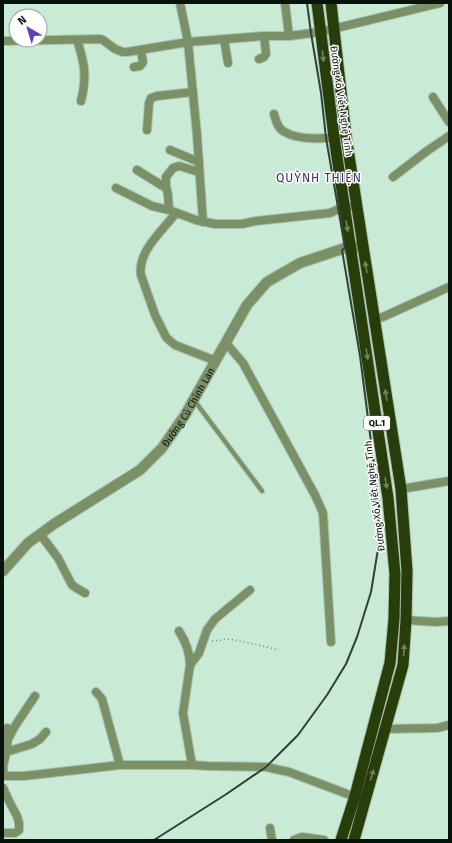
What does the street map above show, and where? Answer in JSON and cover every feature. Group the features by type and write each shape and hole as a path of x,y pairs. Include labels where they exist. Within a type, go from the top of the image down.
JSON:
{"highway":[{"name":"Đường Xô Viết Nghệ Tĩnh","path":"317,3 344,208 388,498 395,574 394,619 390,663 360,798 354,840"},
{"name":"Đường Xô Viết Nghệ Tĩnh","path":"331,3 346,136 401,489 407,571 403,665 385,729 360,798 341,840"}],"street":[{"path":"180,3 188,42 203,222"},
{"path":"285,3 289,36"},
{"path":"3,41 103,40 115,50 123,52 188,42 264,36 289,36 320,32 440,3"},
{"path":"258,59 264,57 266,54 264,36"},
{"path":"224,39 228,63"},
{"path":"77,40 82,53 85,71 81,102"},
{"path":"134,67 140,66 143,62 141,50"},
{"path":"147,130 149,103 151,98 193,92"},
{"path":"433,97 449,122"},
{"path":"274,114 282,131 293,135 308,138 346,136"},
{"path":"393,177 449,136"},
{"path":"170,150 199,162"},
{"path":"199,172 179,166 173,168 166,177 166,188 173,212 145,253 140,269 155,315 166,337 176,345 216,360"},
{"path":"138,170 166,188"},
{"path":"116,188 147,204 203,222 215,224 242,224 263,220 330,213 357,205"},
{"name":"Đường Cù Chính Lan","path":"3,571 28,543 54,524 140,470 162,448 185,416 247,304 267,282 300,263 345,248 362,246"},
{"path":"374,320 449,287"},
{"path":"226,343 242,363 315,495 323,513 331,642"},
{"path":"401,489 449,481"},
{"path":"40,534 58,558 72,585 85,593"},
{"path":"190,665 199,653 206,630 215,619 250,590"},
{"path":"406,620 436,622 449,621"},
{"path":"179,631 185,641 190,659 183,713 192,765"},
{"path":"96,692 102,699 120,765"},
{"path":"7,741 35,696"},
{"path":"385,729 437,728 449,725"},
{"path":"7,728 6,752 3,767 4,776 31,775 120,765 266,767 289,772 360,798"},
{"path":"6,752 32,744 40,740 46,732"},
{"path":"3,788 17,816 19,830 15,833 3,832"},
{"path":"270,828 272,840"},
{"path":"294,840 302,837 324,840"}],"lane":[{"path":"194,400 262,491"}],"path":[{"path":"202,642 229,639 279,650"}],"railway":[{"path":"154,840 266,767 298,735 327,695 346,664 357,637 371,592 378,549 379,504 360,356 342,250 345,248 326,138 321,93 307,3"}],"district":[{"name":"QUỲNH THIỆN","path":"319,178"}]}
